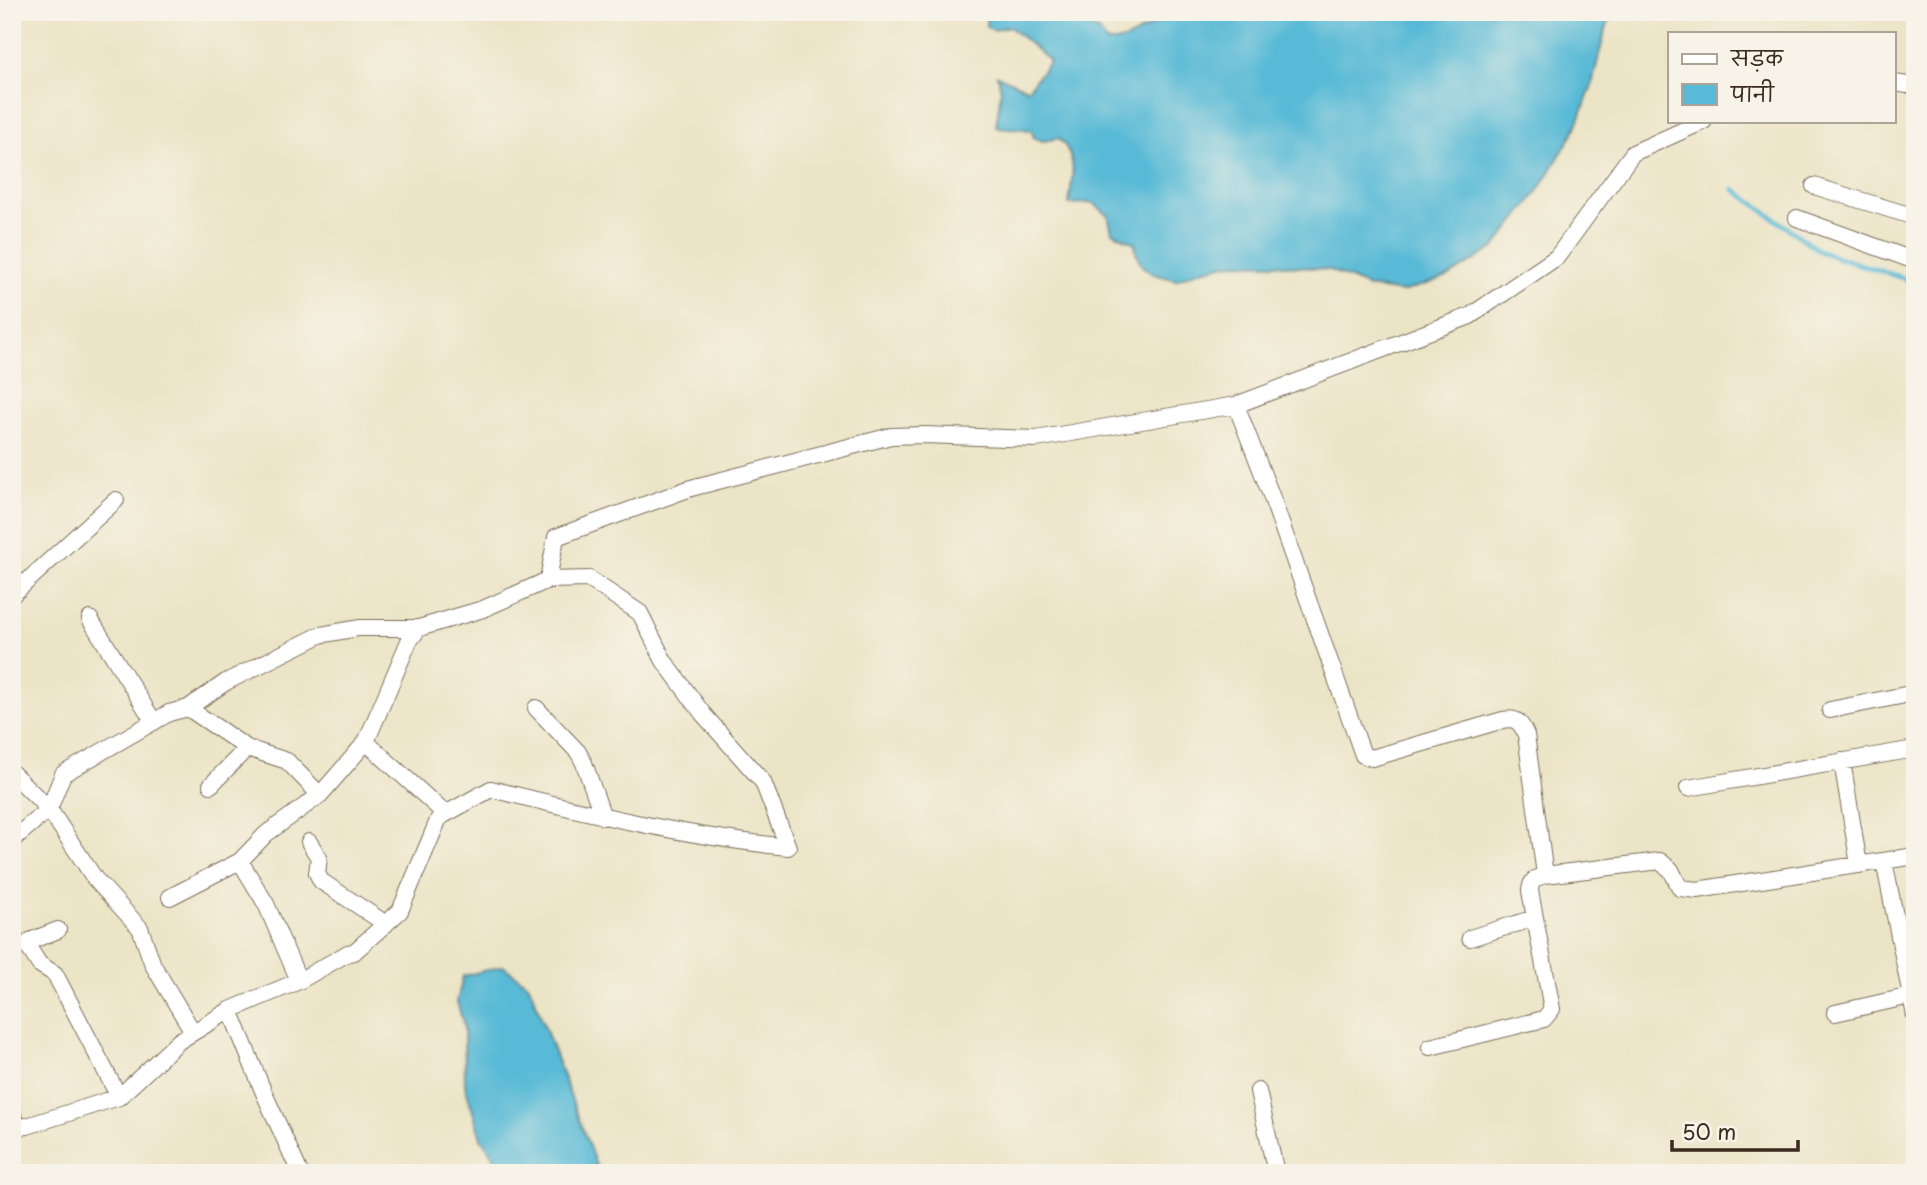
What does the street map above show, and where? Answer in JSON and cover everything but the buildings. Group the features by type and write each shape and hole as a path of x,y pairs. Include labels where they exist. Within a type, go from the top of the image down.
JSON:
{"street":[{"path":"1896,83 1915,86"},
{"path":"548,580 556,537 691,488 891,436 1036,439 1236,405 1470,316 1557,257 1633,153 1702,122"},
{"path":"1814,186 1915,217"},
{"path":"1797,218 1915,261"},
{"path":"1236,405 1363,755 1372,758 1503,720 1520,722 1526,735 1545,875"},
{"path":"12,596 116,500"},
{"path":"12,840 49,809 63,774 169,713 188,708 226,682 320,635 359,628 419,628 483,609 548,580 589,579 640,613 664,661 703,714 763,782 788,848 749,844 603,817 491,789 440,817"},
{"path":"90,619 154,722"},
{"path":"170,897 240,861 266,834 320,795 366,742 409,640 419,628"},
{"path":"1830,710 1915,693"},
{"path":"188,708 247,748 287,761 320,795"},
{"path":"536,708 578,752 603,817"},
{"path":"12,1110 14,1128 119,1097 178,1041 230,1010 299,982 354,952 400,911 442,811 366,742"},
{"path":"211,785 247,748"},
{"path":"1688,788 1915,749"},
{"path":"1842,761 1859,865"},
{"path":"12,773 49,809 95,879 140,928 153,965 193,1032"},
{"path":"309,842 318,855 317,873 321,881 386,924"},
{"path":"1430,1047 1544,1019 1549,1015 1552,1009 1530,891 1535,878 1660,861 1671,870 1680,888 1697,890 1915,856"},
{"path":"240,861 266,904 299,982"},
{"path":"1884,861 1915,1016"},
{"path":"1470,938 1535,918"},
{"path":"58,930 33,939 27,945 39,964 55,974 119,1097"},
{"path":"1835,1013 1913,996"},
{"path":"230,1010 300,1173"},
{"path":"1258,1091 1276,1173"}],"water":[{"path":"1001,12 1053,12 1099,31 1107,43 1126,39 1160,22 1179,17 1181,12 1612,12 1591,88 1575,130 1539,190 1495,247 1448,277 1402,292 1368,287 1330,270 1276,264 1231,263 1201,270 1176,280 1147,270 1139,260 1135,243 1112,232 1108,215 1093,203 1069,204 1072,161 1059,138 1043,141 1034,138 1032,131 996,126 1001,90 997,75 1028,89 1050,61 1009,26 994,30 986,27 986,19"},
{"path":"503,966 529,985 599,1173 505,1173 481,1138 465,1085 464,1026 457,1002 463,976"}],"waterway":[{"path":"1734,189 1821,252 1915,282"}]}
